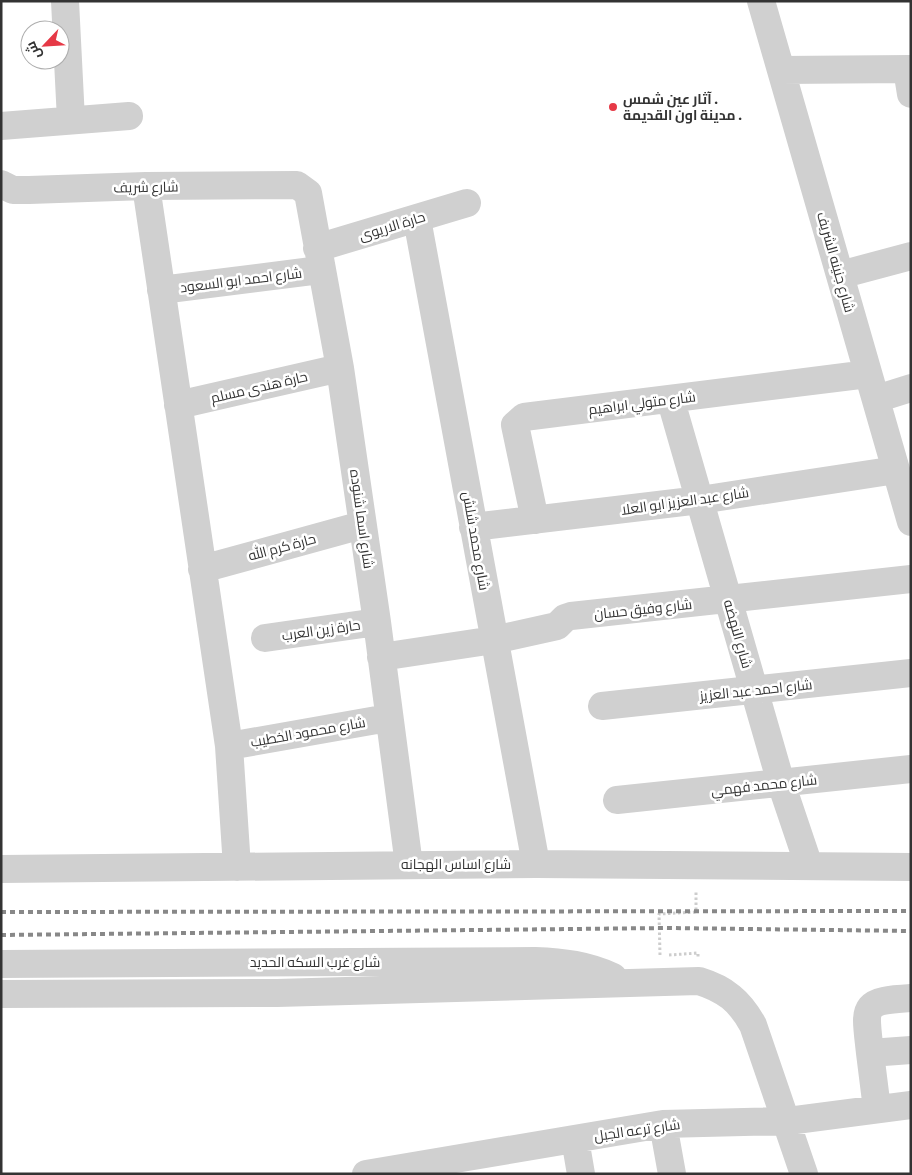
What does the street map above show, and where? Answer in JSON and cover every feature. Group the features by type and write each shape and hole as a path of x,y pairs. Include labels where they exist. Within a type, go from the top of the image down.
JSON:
{"street":[{"path":"65,1 71,120"},
{"name":"شارع جنينه الشريف","path":"761,1 910,518"},
{"path":"781,70 910,77"},
{"path":"1,126 129,116"},
{"name":"شارع شريف","path":"1,184 13,190 146,186 292,185"},
{"name":"شارع اسما شنوده","path":"292,185 305,189 310,197 319,259 340,368 377,622 408,865"},
{"path":"146,186 229,746 237,867"},
{"name":"حارة الاريوى","path":"319,259 417,219 467,203"},
{"name":"شارع محمد شلش","path":"417,219 536,864"},
{"path":"840,276 911,256"},
{"name":"شارع احمد ابو السعود","path":"161,290 319,259"},
{"name":"حارة هندى مسلم","path":"178,406 340,368"},
{"name":"شارع متولي ابراهيم","path":"535,520 516,432 515,425 518,420 535,416 671,400 872,387 911,388"},
{"name":"شارع النهضه","path":"671,400 781,783 809,866"},
{"name":"شارع عبد العزيز ابو العلا","path":"473,527 700,500 896,470"},
{"name":"حارة كرم الله","path":"202,569 362,525"},
{"name":"شارع وفيق حسان","path":"381,657 494,640 557,626 571,616 911,579"},
{"name":"حارة زين العرب","path":"265,638 377,622"},
{"name":"شارع احمد عبد العزيز","path":"602,706 911,673"},
{"name":"شارع محمود الخطيب","path":"229,746 388,718"},
{"name":"شارع محمد فهمي","path":"617,800 911,769"},
{"name":"شارع اساس الهجانه","path":"1,869 536,864 911,866"},
{"name":"شارع غرب السكه الحديد","path":"1,964 535,961 567,962 597,970 626,983"},
{"name":"شارع غرب السكه الحديد","path":"1,994 277,993 699,981 716,986 732,996 744,1009 753,1025 788,1121 804,1174"},
{"path":"877,1109 866,1017 870,1007 883,1000 911,998"},
{"path":"870,1053 911,1050"},
{"name":"شارع ترعه الجبل","path":"366,1174 475,1164 575,1138 663,1124 788,1121 911,1105"},
{"path":"663,1124 672,1174"},
{"path":"575,1138 581,1174"}],"path":[{"path":"696,912 659,914 658,955 698,953"}],"railway":[{"path":"1,912 911,911"},
{"path":"1,935 666,928 911,931"}],"place":[{"name":"آثار عين شمس . مدينة اون القديمة .","path":"613,107"}]}
